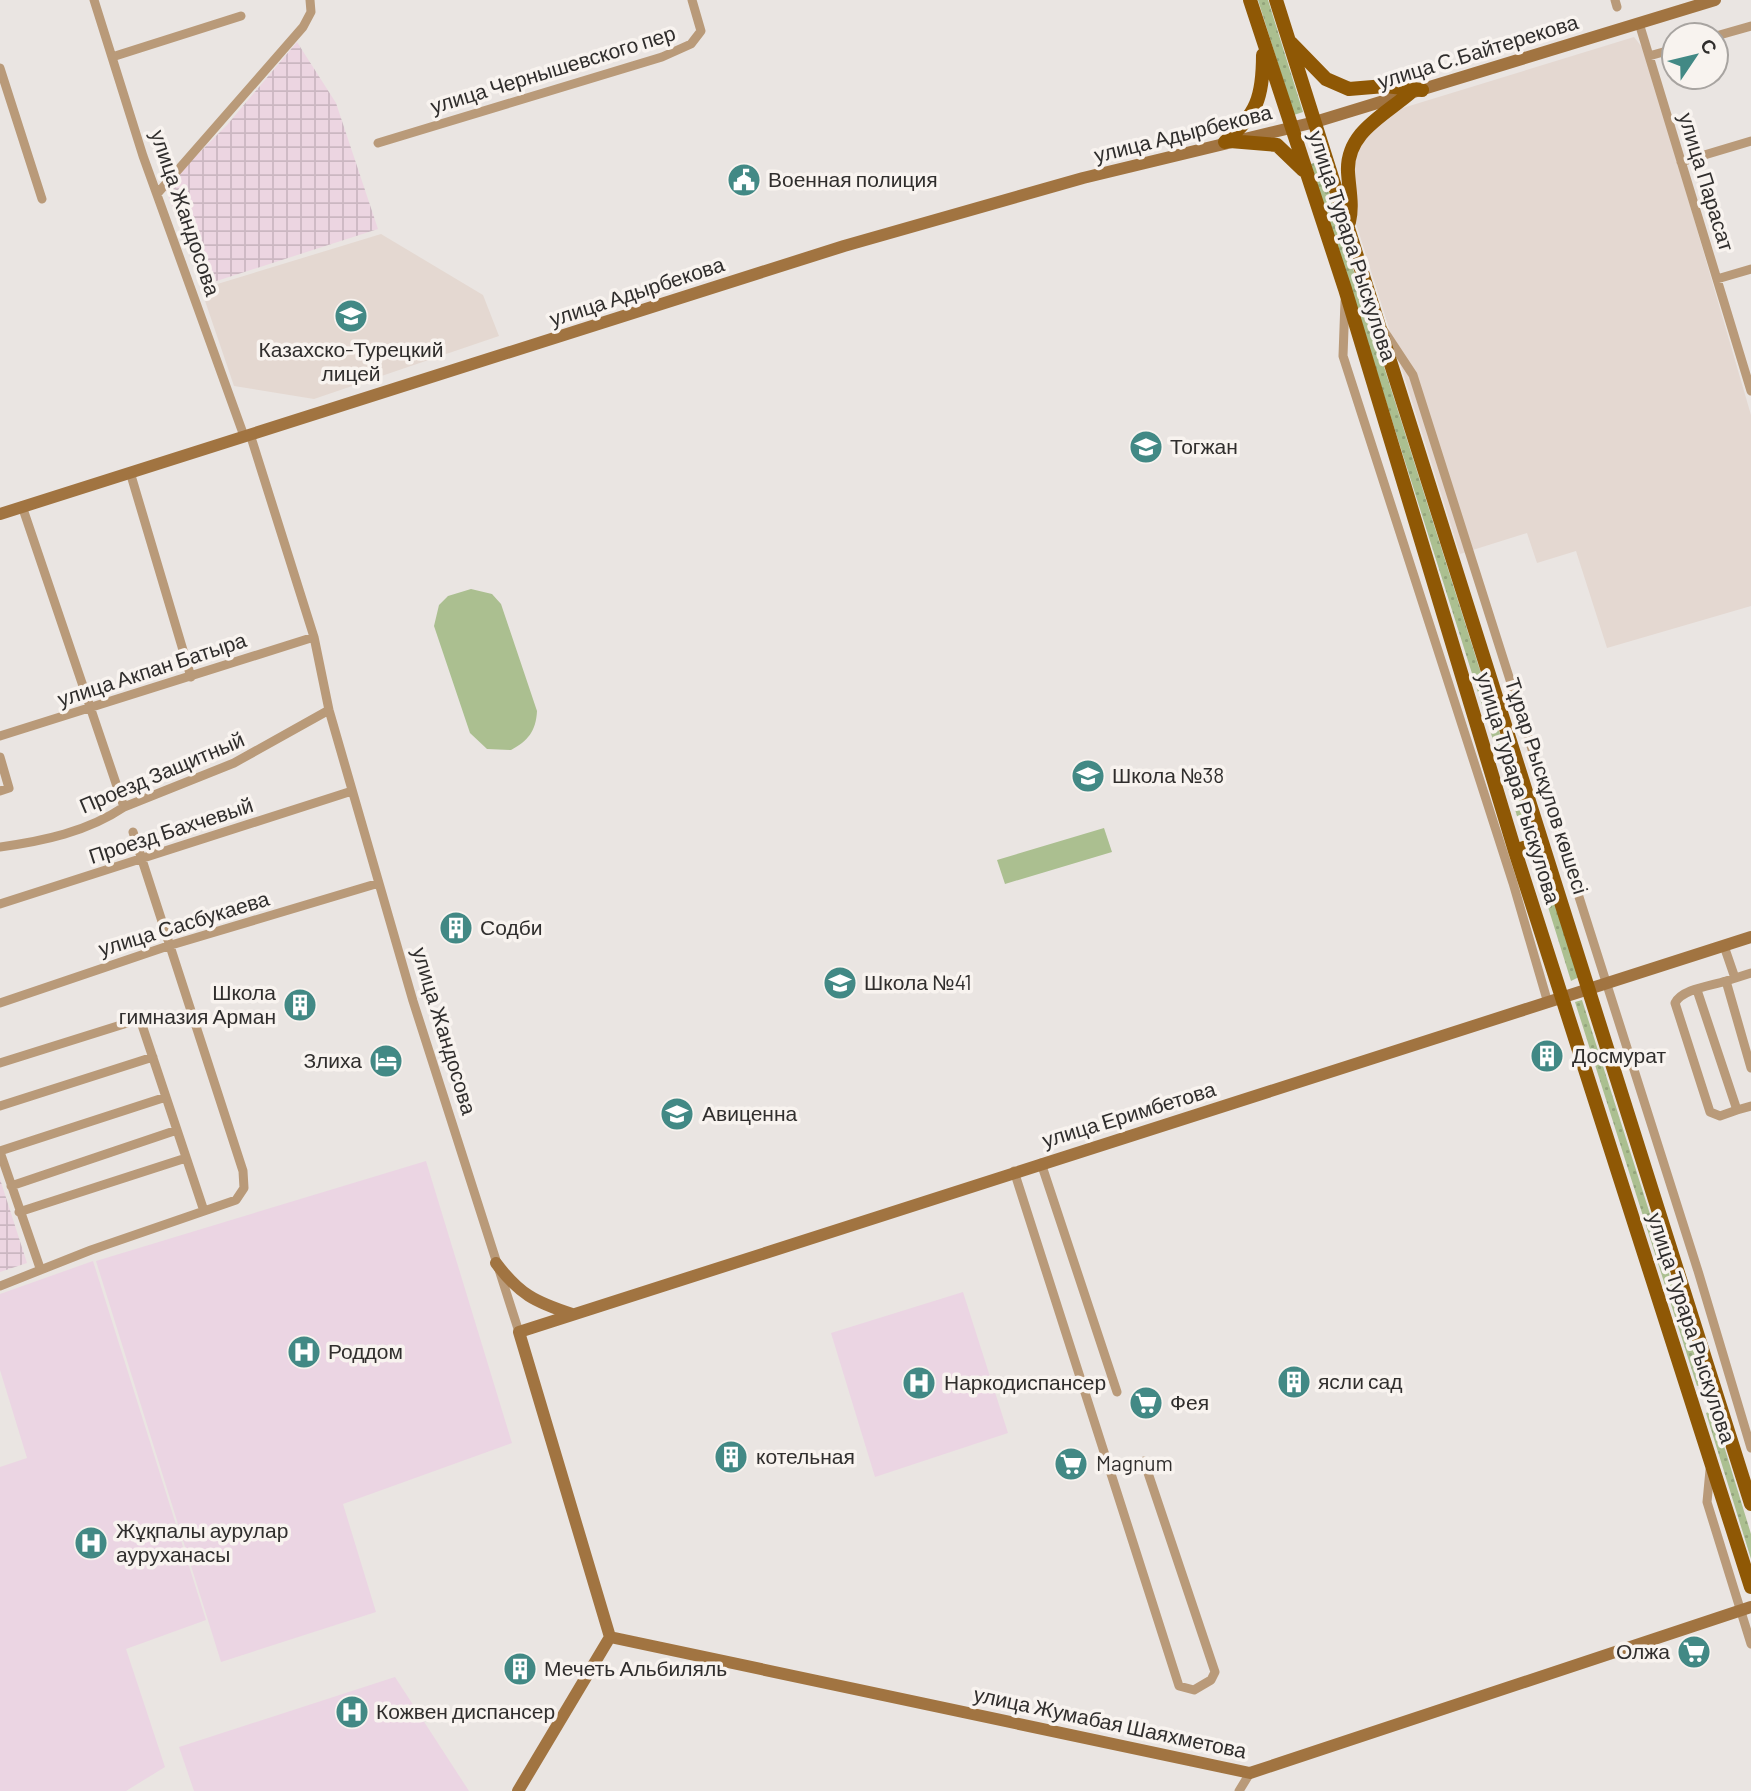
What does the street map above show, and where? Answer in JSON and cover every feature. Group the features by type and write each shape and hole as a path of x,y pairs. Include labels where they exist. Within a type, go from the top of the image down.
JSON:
{"main road":[{"name":"улица Турара Рыскулова","path":"1250,0 1345,289 1538,924 1555,1001 1693,1400 1751,1587"},
{"name":"Тұрар Рыскұлов көшесі","path":"1276,0 1751,1504"},
{"path":"1289,42 1326,79 1349,89 1385,86 1416,92"},
{"path":"1228,142 1255,112 1262,88 1264,43"},
{"path":"1347,227 1352,211 1348,162 1351,146 1363,131 1416,92"},
{"path":"1228,142 1277,145 1306,173"},
{"path":"1515,851 1541,842"},
{"path":"1693,1400 1717,1393"}],"street":[{"name":"улица Жандосова","path":"94,0 157,194 247,435 314,637 329,710 379,883 519,1332 610,1637"},
{"path":"157,194 303,27 311,12 310,0"},
{"name":"улица Чернышевского пер","path":"378,143 662,57 691,44 701,30 692,0"},
{"name":"улица С.Байтерекова","path":"1292,128 1715,0"},
{"path":"112,57 241,16"},
{"name":"улица Парасат","path":"1639,23 1751,391"},
{"path":"1730,32 1751,26"},
{"path":"1649,56 1660,53"},
{"path":"0,68 42,199"},
{"name":"улица Адырбекова","path":"0,514 844,246 1083,178 1292,128"},
{"path":"1681,162 1751,141"},
{"path":"1717,279 1751,269"},
{"path":"1345,289 1343,356 1516,892 1555,1001"},
{"path":"1374,314 1413,375 1698,1271 1751,1448"},
{"path":"130,472 191,677"},
{"path":"22,506 124,807"},
{"name":"улица Акпан Батыра","path":"0,736 314,637"},
{"name":"Проезд Защитный","path":"0,847 42,841 108,818 124,807 234,763 329,710"},
{"path":"0,757 9,788 0,791"},
{"name":"Проезд Бахчевый","path":"0,904 352,791"},
{"path":"0,1286 40,1269 236,1200 244,1188 133,832"},
{"name":"улица Сасбукаева","path":"0,1003 167,946 379,883"},
{"path":"1516,892 1538,924"},
{"name":"улица Еримбетова","path":"519,1332 1014,1171 1751,937"},
{"path":"1724,946 1751,1068"},
{"path":"1751,974 1680,995 1675,1003 1706,1100 1714,1116 1751,1106"},
{"path":"1697,990 1737,1110"},
{"path":"0,1063 140,1019 204,1211"},
{"path":"0,1106 153,1057"},
{"path":"40,1269 0,1152 166,1097"},
{"path":"11,1186 177,1130"},
{"path":"19,1212 186,1158"},
{"path":"1041,1163 1117,1392"},
{"path":"1014,1171 1180,1686 1194,1690 1211,1680 1215,1672 1143,1461"},
{"path":"496,1263 511,1284 526,1296 572,1315"},
{"path":"1711,1461 1707,1502 1746,1609 1751,1644"},
{"name":"улица Жумабая Шаяхметова","path":"610,1637 1250,1773 1746,1609"},
{"path":"518,1791 610,1637"},
{"path":"1239,1791 1250,1773"}],"shaded area":[{"path":"1634,37 1645,51 1751,415 1751,606 1607,648 1576,551 1537,563 1527,533 1460,554 1354,217 1346,157 1350,138 1370,118"},
{"path":"297,42 336,103 378,229 201,286 165,187 227,125"},
{"name":"Казахско-Турецкий лицей","path":"381,234 483,295 499,336 314,399 234,386 201,289"},
{"name":"Роддом","path":"426,1161 512,1443 343,1504 376,1612 221,1662 96,1261"},
{"path":"0,1179 27,1263 0,1272"},
{"name":"Жұқпалы аурулар ауруханасы","path":"93,1261 206,1620 126,1649 165,1767 126,1791 0,1791 0,1467 27,1458 0,1370 0,1294"},
{"name":"Наркодиспансер","path":"963,1292 1008,1433 875,1477 831,1333"},
{"name":"Кожвен диспансер","path":"395,1677 469,1791 194,1791 179,1747"}],"green space":[{"path":"1258,0 1268,0 1303,112 1294,115"},
{"path":"1319,161 1532,835 1524,838 1311,164"},
{"path":"471,589 492,594 501,604 537,711 530,735 511,750 487,749 470,733 434,626 439,605 448,596"},
{"path":"1104,828 1112,852 1005,884 997,860"},
{"path":"1541,859 1579,977 1571,981 1534,862"},
{"path":"1582,1000 1704,1384 1697,1386 1575,1002"},
{"path":"1713,1410 1751,1534 1751,1559 1706,1413"}],"place":[{"name":"Военная полиция","path":"744,180"},
{"name":"Казахско-Турецкий лицей","path":"351,316"},
{"name":"Тогжан","path":"1146,447"},
{"name":"Школа №38","path":"1088,776"},
{"name":"Содби","path":"456,928"},
{"name":"Школа №41","path":"840,983"},
{"name":"Школа гимназия Арман","path":"300,1005"},
{"name":"Досмурат","path":"1547,1056"},
{"name":"Злиха","path":"386,1061"},
{"name":"Авиценна","path":"677,1114"},
{"name":"Роддом","path":"304,1352"},
{"name":"ясли сад","path":"1294,1382"},
{"name":"Наркодиспансер","path":"919,1383"},
{"name":"Фея","path":"1146,1403"},
{"name":"котельная","path":"731,1457"},
{"name":"Magnum","path":"1071,1464"},
{"name":"Жұқпалы аурулар ауруханасы","path":"91,1543"},
{"name":"Олжа","path":"1694,1652"},
{"name":"Мечеть Альбиляль","path":"520,1669"},
{"name":"Кожвен диспансер","path":"352,1712"}]}
